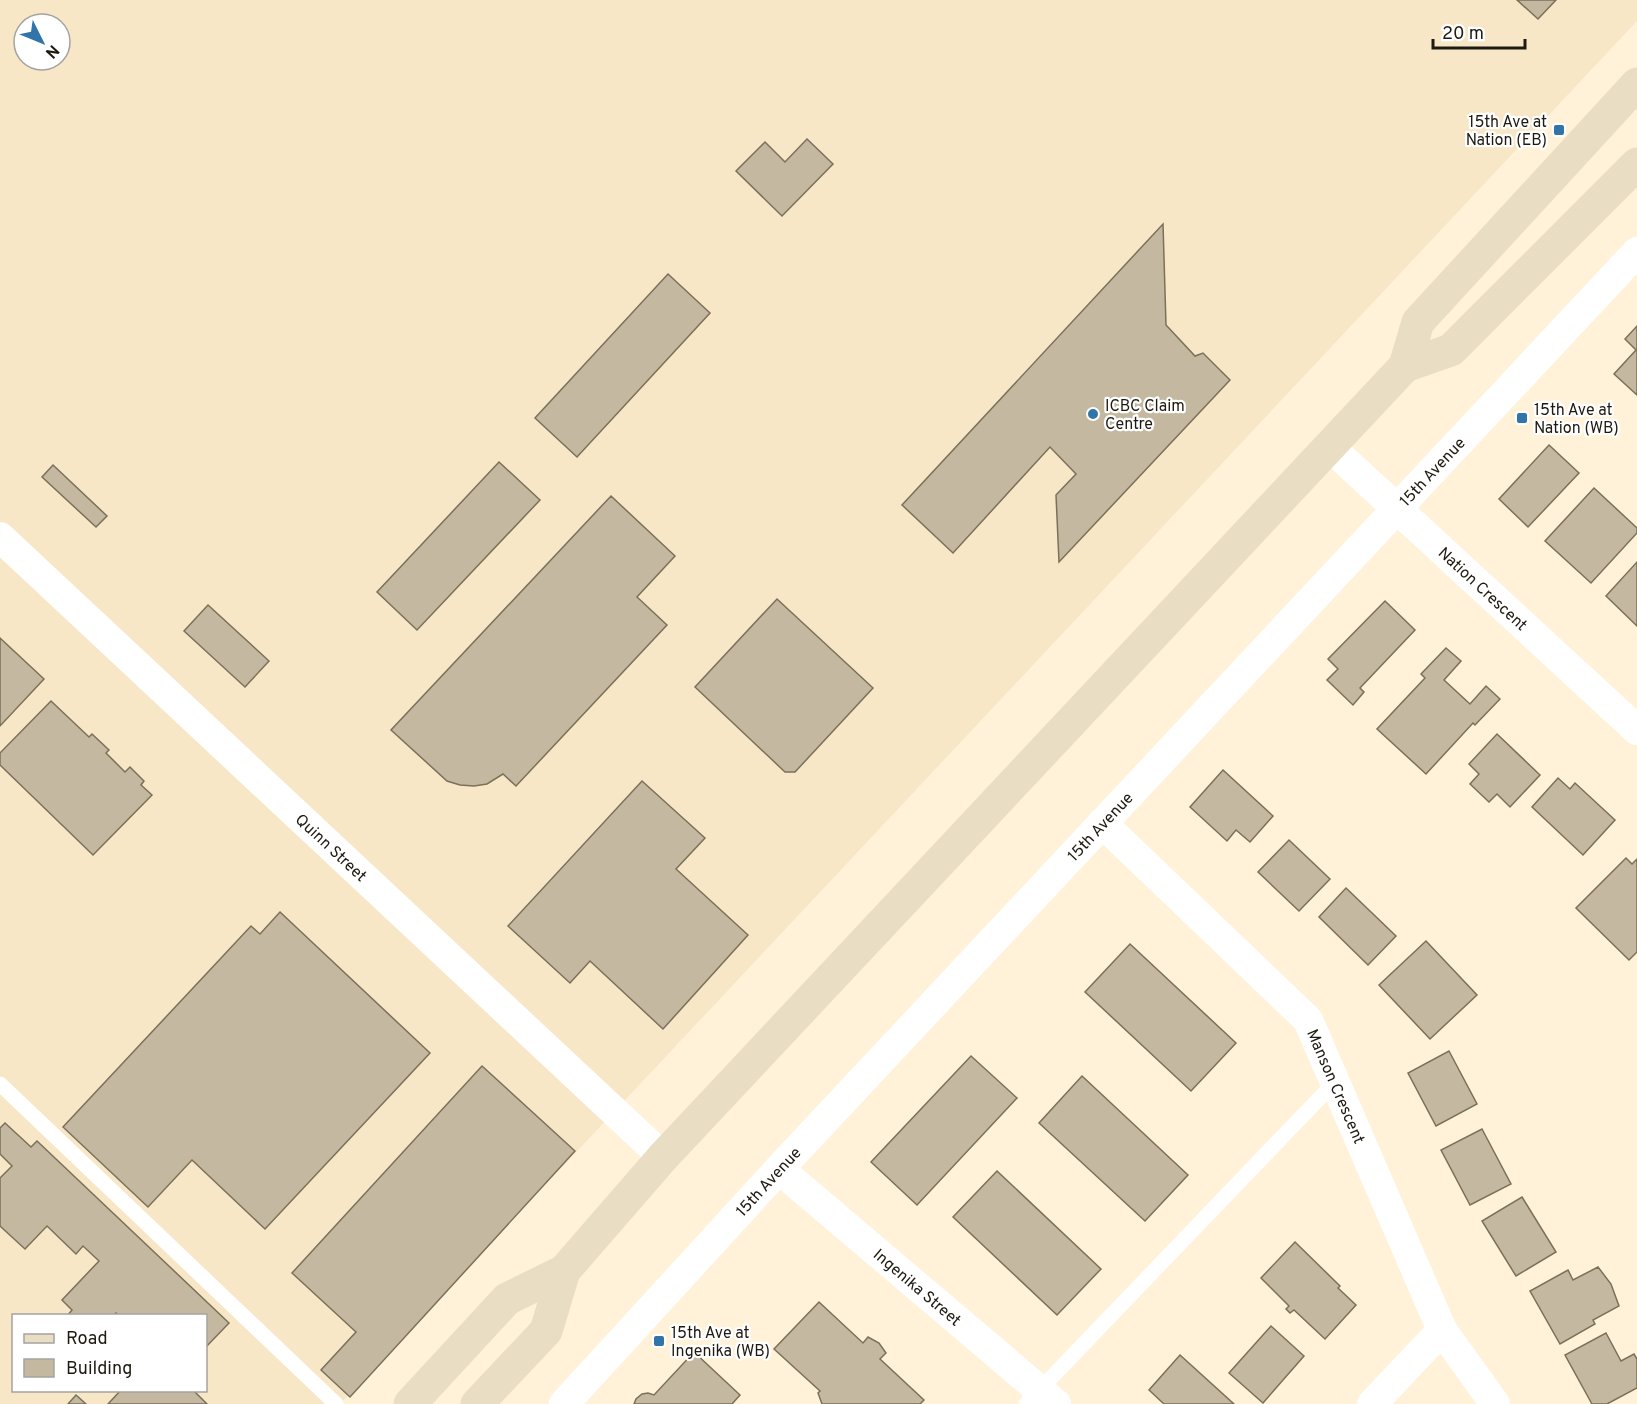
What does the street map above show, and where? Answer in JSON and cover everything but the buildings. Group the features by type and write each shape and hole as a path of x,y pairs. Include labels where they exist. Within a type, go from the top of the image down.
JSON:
{"main road":[{"path":"418,1401 507,1299 564,1271 663,1157 1405,366 1418,322 1637,84"},
{"path":"1405,366 1451,350 1637,164"},
{"path":"477,1404 546,1331 564,1271"}],"street":[{"name":"15th Avenue","path":"564,1404 779,1169 1637,252"},
{"name":"Nation Crescent","path":"1329,446 1637,730"},
{"name":"Quinn Street","path":"0,537 663,1157"},
{"name":"Manson Crescent","path":"1102,823 1308,1020 1442,1330 1495,1404"},
{"name":"Ingenika Street","path":"779,1169 1041,1399"},
{"path":"1372,1404 1442,1330"}],"lane":[{"path":"1041,1399 1335,1082"},
{"path":"0,1084 336,1404"}],"shaded area":[{"path":"0,0 1637,0 1637,21 340,1404 0,1404"}],"place":[{"name":"15th Ave at Nation (EB)","path":"1559,130"},
{"name":"ICBC Claim Centre","path":"1093,414"},
{"name":"15th Ave at Nation (WB)","path":"1522,418"},
{"name":"15th Ave at Ingenika (WB)","path":"659,1341"}]}
